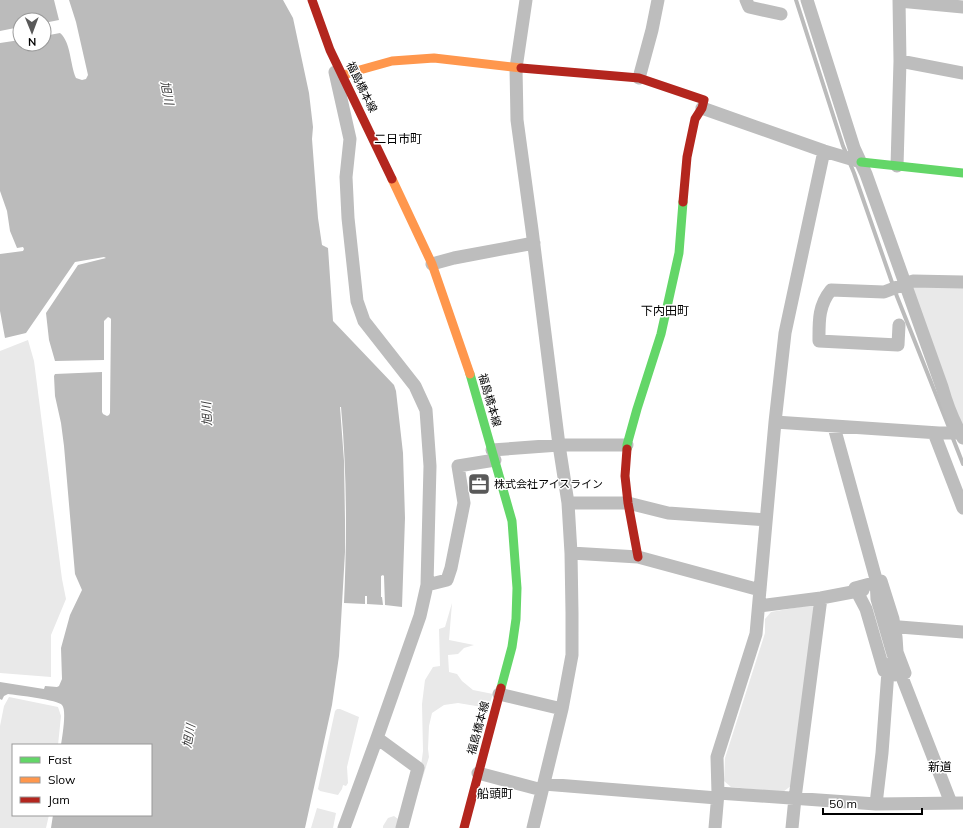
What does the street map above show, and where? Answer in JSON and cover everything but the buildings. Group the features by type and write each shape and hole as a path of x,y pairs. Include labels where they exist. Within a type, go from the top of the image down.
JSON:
{"street":[{"name":"福島橋本線","path":"312,0 330,50 432,264 467,365 512,521 518,588 512,647 464,828"},
{"path":"526,0 516,68 517,120 559,445 568,503 572,613 572,655 562,709 533,828"},
{"path":"639,78 652,30 658,0"},
{"path":"746,0 749,7 781,14"},
{"path":"807,0 854,148 866,174 946,402 961,434"},
{"path":"897,166 900,61 899,0 963,6"},
{"path":"330,50 350,139 346,177 348,218 357,301 364,321 415,386 426,410 430,466 427,585 420,616 344,828"},
{"path":"343,76 392,61 434,58 516,68 639,78 704,100 702,108 695,118 687,157 679,253 661,334 627,445 625,476 628,503 638,558"},
{"path":"900,61 963,73"},
{"path":"702,108 842,157 859,161 963,173"},
{"path":"715,828 718,795 717,757 756,634 775,422 785,333 824,151"},
{"path":"432,264 454,258 534,243"},
{"path":"898,325 898,345 819,341 820,313 827,295 831,290 884,292 913,281 963,282"},
{"path":"775,422 961,434"},
{"path":"834,427 876,579 877,599 896,637 897,652 905,673 884,671 866,609 857,591"},
{"path":"936,433 963,508"},
{"path":"427,585 447,580 451,568 464,503 458,466 494,455 559,445 627,445"},
{"path":"568,503 628,503 668,513 766,520"},
{"path":"571,553 638,558 760,590"},
{"path":"758,606 821,598 857,591 876,585"},
{"path":"792,828 821,598"},
{"path":"890,627 963,632"},
{"path":"876,804 882,753 895,673 890,627"},
{"path":"478,773 543,787 795,798 876,804 957,803 895,673"},
{"path":"499,694 562,709"},
{"path":"377,738 418,768 402,828"}],"shaded area":[{"path":"915,286 963,287 963,425 958,420 911,289"},
{"path":"28,340 34,361 62,579 66,599 51,635 51,677 0,673 0,351"},
{"path":"452,603 449,640 474,645 464,648 458,654 448,655 449,672 457,674 462,681 473,690 493,694 488,708 458,703 444,705 432,713 429,726 429,757 417,796 423,751 422,704 425,680 433,667 440,666 439,629 445,627"},
{"path":"811,605 815,608 792,785 783,792 731,787 724,781 725,758 765,633 765,619 771,612"},
{"path":"9,697 58,707 61,716 58,744 12,744 12,816 49,816 46,828 0,828 0,726 4,706"},
{"path":"337,709 359,717 347,767 348,783 346,786 343,785 338,795 320,791 318,789 335,711"},
{"path":"317,808 336,813 333,828 311,828"},
{"path":"394,816 398,819 396,828 383,828 388,818"}],"water":[{"path":"0,0 54,0 59,20 52,21 52,12 12,12 12,29 0,31"},
{"name":"旭川","path":"69,0 283,0 293,18 309,93 313,127 312,139 318,218 322,245 328,248 333,321 394,385 403,453 405,518 402,607 385,605 383,575 381,576 381,597 383,605 367,604 367,596 365,596 365,604 344,603 346,554 345,481 343,432 340,407 344,461 345,552 339,656 332,705 305,828 51,828 53,816 152,816 152,744 61,744 64,718 62,705 46,700 8,694 4,696 2,700 0,699 0,682 44,689 45,686 59,686 62,679 61,648 70,615 82,590 75,574 64,446 55,396 54,376 55,374 102,372 102,412 107,416 109,415 111,319 108,317 104,321 104,360 55,361 49,340 46,313 78,265 106,258 104,257 75,262 26,333 5,338 0,311 0,254 23,251 24,249 23,247 17,248 10,231 7,211 0,191 0,43 12,41 12,52 52,52 52,34 60,33 66,42 76,78 82,80 86,79 88,75 76,22"}],"waterway":[{"path":"796,0 847,155"},
{"path":"849,161 896,294 950,430"},
{"path":"952,436 963,464"}],"traffic: fast":[{"path":"861,162 963,173"},
{"path":"627,449 637,409 661,334 679,253 683,202"},
{"path":"470,374 512,521 517,588 516,619 512,647 501,688"}],"traffic: slow":[{"path":"343,76 392,61 434,58 521,68"},
{"path":"392,179 432,264 470,374"}],"traffic: jam":[{"path":"312,0 330,50 392,179"},
{"path":"521,68 639,78 704,100 702,108 695,119 687,157 683,202"},
{"path":"627,449 625,476 628,503 638,557"},
{"path":"464,828 501,688"}],"place":[{"name":"株式会社アイスライン","path":"479,484"}],"district":[{"name":"二日市町","path":"398,139"},
{"name":"下内田町","path":"665,311"},
{"name":"新道","path":"940,767"},
{"name":"船頭町","path":"495,794"}]}
